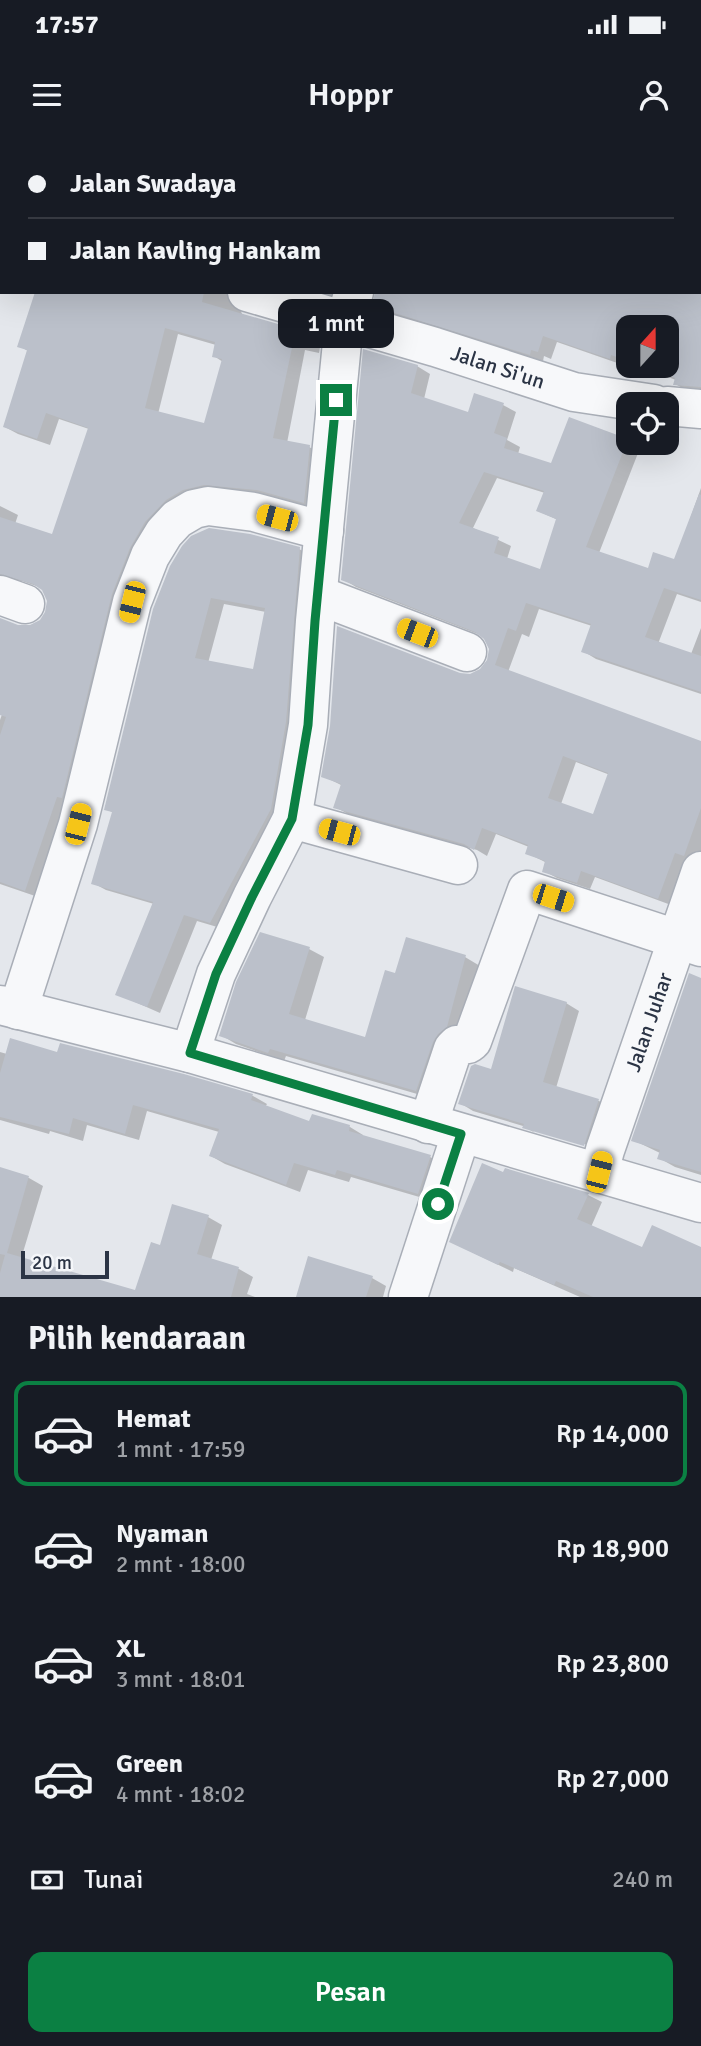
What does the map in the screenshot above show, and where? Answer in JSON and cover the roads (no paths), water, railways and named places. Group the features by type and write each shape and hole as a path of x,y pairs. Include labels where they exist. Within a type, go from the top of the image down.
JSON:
{"street":[{"name":"Jalan Si'un","path":"261,294 349,307 435,347 574,392 616,398"},
{"path":"190,1053 216,974 292,819 308,725 324,531 349,307"},
{"path":"679,407 701,409"},
{"path":"324,531 254,512 208,506 194,509 177,519 164,533 150,556 132,602 78,824 9,1007 190,1053 701,1203"},
{"path":"318,595 467,652"},
{"path":"292,819 458,866"},
{"name":"Jalan Juhar","path":"599,1172 605,1150 690,943 701,871"},
{"path":"408,1297 445,1129 453,1049 457,1045 472,1041 527,890 690,943"}]}
